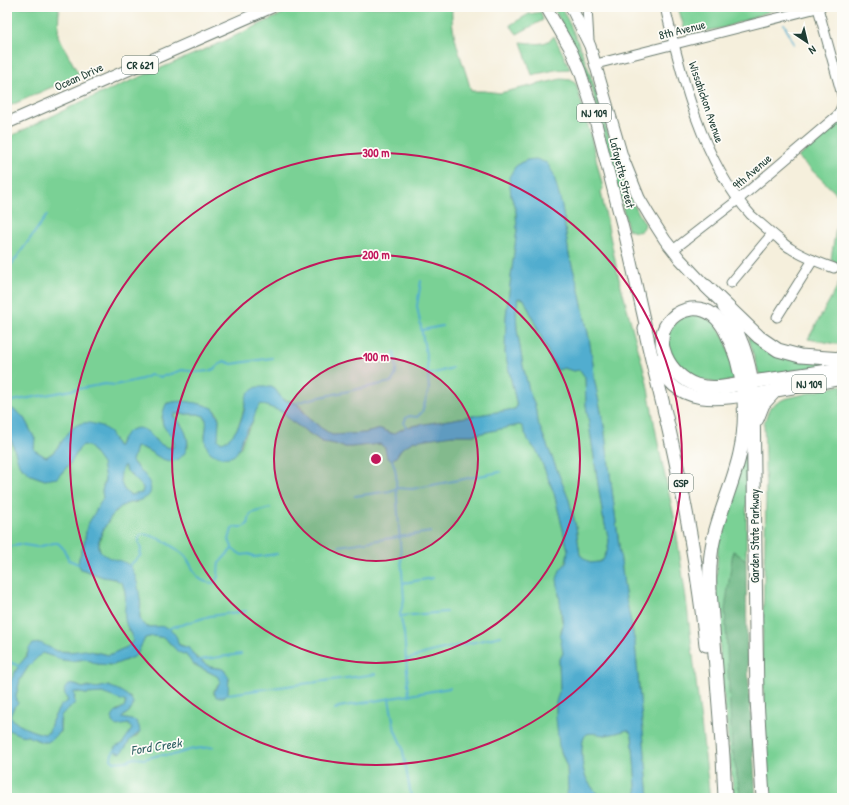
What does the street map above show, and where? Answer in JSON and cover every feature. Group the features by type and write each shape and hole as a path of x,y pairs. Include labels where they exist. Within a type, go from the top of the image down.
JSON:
{"highway":[{"name":"NJ 109","path":"706,286 759,337 778,350 800,356 842,359"},
{"path":"723,798 723,757 710,591 710,566 714,536 735,472 742,445 748,389 730,342 721,323 714,316 705,311 690,309 678,313 671,319 663,332 663,347 669,363 680,376 690,382 706,387 748,389 842,369"},
{"name":"GSP","path":"645,329 672,440 691,539 703,620 723,798"},
{"name":"NJ 109","path":"776,390 842,378"},
{"name":"Garden State Parkway","path":"748,389 754,426 757,700 762,798"},
{"path":"754,426 763,404 776,390"}],"main road":[{"name":"Ocean Drive","path":"7,123 272,7"},
{"name":"Lafayette Street","path":"546,7 571,50 592,108 626,240 645,329"},
{"name":"Lafayette Street","path":"572,7 590,46 622,156 630,178 649,215 674,250 706,286"},
{"name":"Garden State Parkway","path":"706,286 725,310 738,332 746,353 748,389"},
{"name":"NJ 109","path":"645,329 659,368 670,383 680,391 696,397 722,399 748,389 776,390"}],"street":[{"path":"587,7 590,46"},
{"name":"Wissahickon Avenue","path":"665,7 674,44 695,115 718,168 751,214 772,234 791,249 834,268"},
{"path":"819,7 841,91"},
{"name":"8th Avenue","path":"596,64 819,7"},
{"name":"9th Avenue","path":"674,250 739,199 838,115 842,106"},
{"path":"731,283 772,234"},
{"path":"777,317 813,260"}],"green space":[{"path":"7,7 59,7 58,36 79,75 7,107"},
{"path":"297,7 452,7 455,39 471,91 500,93 561,79 571,80 576,84 590,133 603,188 601,192 618,275 646,378 659,449 674,516 686,598 710,798 649,798 635,643 625,593 604,426 594,378 589,338 578,286 569,255 562,206 527,160 515,167 511,195 516,212 517,230 506,316 505,353 517,406 515,409 406,427 393,434 381,429 365,433 332,435 308,417 301,407 292,401 282,399 275,389 271,387 246,399 238,426 230,438 225,442 219,442 217,434 219,420 217,413 213,409 198,404 181,402 167,403 162,420 163,425 173,439 174,445 172,448 162,445 146,432 135,429 120,441 119,446 117,446 114,439 82,423 76,426 55,450 46,457 34,450 35,439 24,418 19,413 7,406 7,138 81,102 220,43"},
{"path":"553,7 561,7 588,67 623,182 630,198 645,224 641,231 636,232 628,229 593,93 582,63"},
{"path":"678,7 782,7 723,28 686,34"},
{"path":"541,12 543,20 517,34 510,25 529,14"},
{"path":"554,36 570,69 555,70 532,75 521,42 543,43 547,42"},
{"path":"842,120 842,267 831,259 841,198 798,157"},
{"path":"842,278 842,345 808,339"},
{"path":"518,298 524,299 557,370 564,368 573,371 580,370 585,377 586,405 603,517 609,540 608,549 603,560 599,562 590,563 580,555 576,527 569,500 537,420 535,405 530,394 523,366 517,329 516,310"},
{"path":"694,313 715,322 725,339 737,380 716,383 690,378 668,353 668,330 682,315"},
{"path":"748,336 770,352 835,364 765,375 759,374"},
{"path":"842,385 842,798 770,798 766,754 762,655 766,500 764,423 770,407 784,399"},
{"path":"261,404 283,412 291,421 322,442 343,447 380,444 385,448 387,456 396,457 402,447 417,440 452,435 473,435 519,425 522,426 528,440 538,453 554,493 568,550 567,559 564,566 561,568 558,589 563,625 561,630 563,653 559,661 560,688 556,709 561,752 567,767 568,790 565,798 7,798 7,729 20,735 45,742 60,732 61,715 65,710 73,705 75,697 74,692 86,694 102,693 125,701 125,706 118,710 112,719 115,725 128,724 132,727 127,738 119,746 126,747 130,740 138,735 131,720 122,718 131,710 131,698 109,686 97,688 88,686 83,688 76,685 64,693 68,701 60,706 52,721 49,732 45,734 20,725 12,719 10,716 14,707 18,703 16,696 20,680 28,667 42,653 63,660 71,661 86,659 97,664 113,665 134,657 145,638 153,636 165,638 174,648 186,655 193,664 217,676 220,683 214,690 214,695 230,680 226,672 220,668 210,667 196,657 189,648 178,644 177,640 152,627 145,626 140,619 141,603 139,595 127,564 105,557 100,550 99,543 104,529 113,515 122,506 137,502 149,481 132,461 136,447 146,449 164,459 175,460 188,447 186,434 182,425 173,415 174,414 198,414 204,416 207,422 205,436 208,448 241,447 253,421 256,410"},
{"path":"7,431 21,467 31,475 45,480 62,473 83,445 89,446 103,464 105,479 102,491 102,503 87,526 84,545 79,558 81,569 103,577 115,579 122,583 125,593 126,620 133,641 127,647 109,655 95,652 56,651 48,647 29,650 15,672 7,700"},
{"path":"744,454 747,454 746,560 733,551 732,747 741,798 734,798 721,671 716,583 718,546"},
{"path":"124,465 127,471 142,486 142,493 130,495 124,489 120,477"},
{"path":"733,551 746,560 747,651 756,798 741,798 732,747 725,610"},
{"path":"627,730 632,735 637,798 601,798 586,778 584,771 582,747 584,737 589,733 606,735"}],"water":[{"path":"536,159 547,163 553,173 562,206 569,255 578,286 589,338 594,378 604,426 625,593 635,643 649,798 637,798 632,735 627,730 606,735 589,733 584,737 582,760 584,771 586,778 601,798 565,798 568,790 567,767 559,746 556,718 556,702 560,688 559,661 563,653 560,637 563,625 557,579 560,570 566,563 568,550 554,493 538,453 528,440 522,426 519,425 473,435 452,435 414,441 402,448 392,460 387,458 385,448 380,444 343,447 322,442 291,421 283,412 261,404 235,455 231,457 220,457 210,452 205,442 206,420 204,416 198,414 174,414 173,416 177,419 186,433 187,449 180,458 171,461 162,459 140,447 136,447 132,461 149,481 151,491 149,495 142,500 128,503 120,507 107,523 102,533 99,540 99,549 107,556 129,565 132,569 138,588 140,618 143,624 147,627 167,627 176,636 179,645 189,648 196,658 210,667 223,669 229,677 228,693 224,697 216,697 214,692 220,683 217,676 193,664 186,655 178,652 165,638 153,636 145,638 134,657 113,665 97,664 86,659 71,661 63,660 42,653 28,667 20,680 16,696 18,703 14,707 10,716 12,719 31,730 45,734 49,732 52,721 60,706 68,701 64,691 66,687 72,684 83,688 107,686 119,690 131,699 133,702 133,707 122,718 136,721 140,732 130,740 121,753 116,752 115,747 122,744 132,729 128,724 117,726 112,722 114,714 125,706 126,702 102,693 86,694 74,692 75,703 61,715 60,731 48,742 42,742 8,730 7,700 10,682 19,665 27,656 29,648 33,644 41,643 56,651 69,652 85,650 109,655 127,647 133,641 125,620 125,592 122,583 115,579 103,577 81,569 78,564 84,545 87,526 103,498 102,491 105,479 102,464 89,446 83,445 72,461 57,478 45,480 31,475 19,465 7,431 7,406 19,413 24,418 35,439 34,450 46,457 58,447 72,429 85,423 99,425 106,429 111,434 117,446 119,446 123,437 130,430 139,428 148,432 161,444 172,448 174,445 173,440 162,421 166,404 177,401 196,403 213,408 219,419 218,440 220,442 225,441 233,435 239,425 244,411 247,395 257,387 271,387 275,389 283,400 296,403 308,417 332,435 365,433 381,429 393,434 406,427 515,409 517,406 505,353 506,316 517,230 516,212 511,195 509,177 515,167 527,160","holes":["518,298 524,299 554,365 558,370 564,368 573,371 580,370 585,377 586,405 603,517 609,540 608,549 603,560 599,562 590,563 580,555 576,527 569,500 537,420 535,405 530,394 523,366 517,329 516,310","124,465 127,471 142,486 142,493 130,495 122,486 121,473"]}],"waterway":[{"path":"777,7 778,11"},
{"path":"784,24 794,44"},
{"path":"7,271 47,215"},
{"path":"406,427 404,423 406,418 409,416 417,417 422,412 429,389 427,360 417,306 421,281"},
{"path":"422,330 442,326"},
{"path":"297,403 391,382 394,379 396,372 394,352"},
{"path":"7,402 105,384 115,385 142,379 150,375 161,377 182,370 198,372 209,371 224,361 232,364 272,358"},
{"path":"428,375 452,368"},
{"path":"392,460 396,475 404,600 400,614 404,633 409,696"},
{"path":"355,496 390,491 397,488 412,489 500,472"},
{"path":"270,508 252,513 248,524 243,527 234,527 229,540 232,549 242,555 249,554 255,557 277,554"},
{"path":"339,546 431,532"},
{"path":"130,565 140,556 141,549 138,539 141,535 145,534 164,541 170,545 185,556 198,577 206,582 213,583 218,577 219,563 232,549"},
{"path":"7,548 18,544 37,547 58,543 63,548 69,560 78,564"},
{"path":"403,583 433,578"},
{"path":"169,629 210,616 246,611"},
{"path":"401,616 446,612"},
{"path":"406,660 430,652 501,636"},
{"path":"199,660 241,654"},
{"path":"7,661 19,666"},
{"path":"228,694 376,674"},
{"path":"335,709 339,707 450,688"},
{"path":"389,699 395,731 402,746 411,796"},
{"name":"Ford Creek","path":"115,750 111,759 114,762 126,761 135,758 144,759 159,755 173,755 193,749 213,747"}]}
